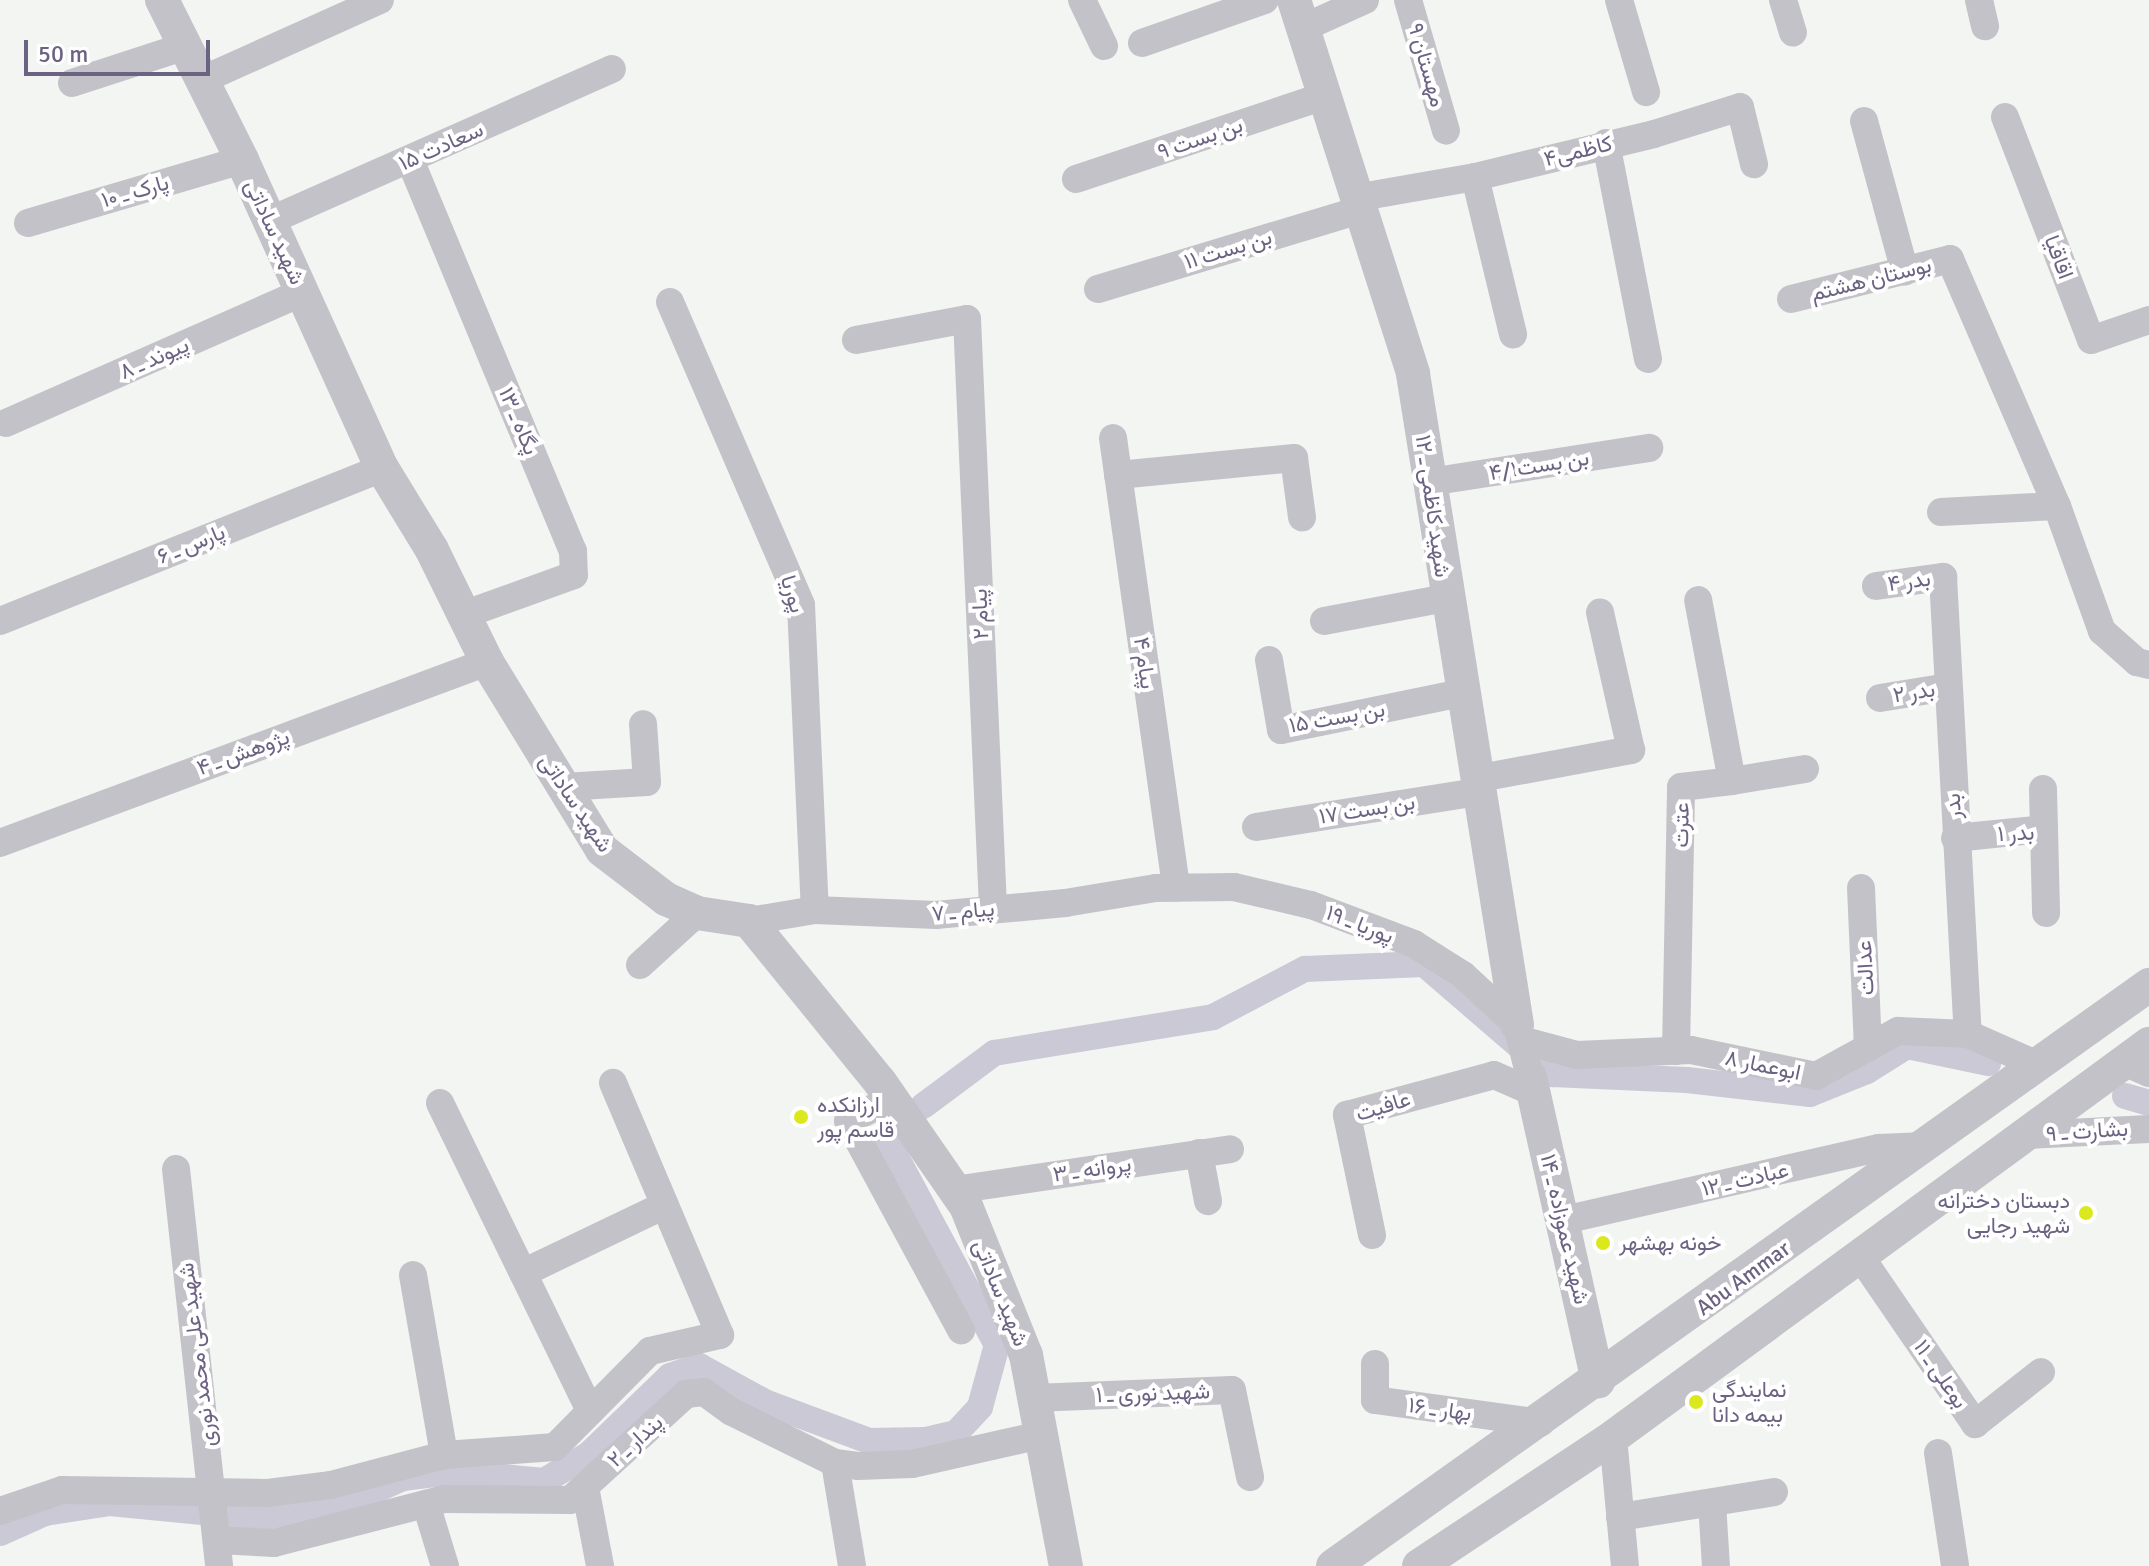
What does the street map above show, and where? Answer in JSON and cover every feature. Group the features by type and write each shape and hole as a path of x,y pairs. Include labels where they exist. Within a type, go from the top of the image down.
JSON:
{"street":[{"name":"شهید ساداتی","path":"162,0 242,160 382,468 487,662 602,850 666,899 697,913 749,921 891,1099 954,1190 1026,1355 1066,1566"},
{"path":"202,80 380,0"},
{"path":"1082,0 1104,46"},
{"path":"1142,43 1265,0"},
{"path":"1298,14 1365,0"},
{"name":"مهستان ۹","path":"1408,0 1446,131"},
{"path":"1619,0 1646,92"},
{"path":"1783,0 1793,33"},
{"name":"شهید کاظمی ـ ۱۲","path":"1298,14 1413,374 1461,693 1519,1033"},
{"path":"72,83 186,46"},
{"name":"سعادت ۱۵","path":"269,221 612,69"},
{"name":"بن بست ۹","path":"1076,179 1324,96"},
{"name":"کاظمی۴","path":"1357,204 1475,177 1740,107 1754,164"},
{"name":"اقاقیا","path":"2005,117 2091,340 2149,320"},
{"path":"1864,121 1905,272"},
{"path":"1606,143 1648,359"},
{"name":"پارک ـ ۱۰","path":"28,223 242,160"},
{"name":"پگاه ـ ۱۳","path":"410,160 573,551 574,575 463,615"},
{"path":"1475,177 1513,334"},
{"name":"بن بست ۱۱","path":"1098,289 1357,204"},
{"name":"بوستان هشتم","path":"1791,299 1950,259 2057,506"},
{"name":"پیوند ـ ۸","path":"6,423 303,292"},
{"name":"پوریا","path":"670,302 801,605 815,910"},
{"name":"پیام ۲","path":"856,340 967,319 993,908"},
{"name":"پیام ۴","path":"1113,438 1176,888"},
{"name":"بن بست۴/۱","path":"1429,482 1649,448"},
{"path":"1118,475 1294,458 1302,517"},
{"name":"پارس ـ ۶","path":"0,621 382,468"},
{"path":"1941,512 2057,506 2102,631 2143,664"},
{"name":"بدر ۴","path":"1876,586 1943,577"},
{"name":"بدر","path":"1943,577 1968,1034"},
{"path":"1324,621 1446,598"},
{"path":"1698,600 1732,781 1805,769"},
{"name":"بن بست ۱۷","path":"1256,827 1477,785 1631,750 1600,612"},
{"name":"بن بست ۱۵","path":"1269,660 1281,730 1461,693"},
{"name":"پژوهش ـ ۴","path":"0,843 487,662"},
{"name":"بدر ۲","path":"1880,698 1948,687"},
{"path":"563,787 647,782 643,724"},
{"name":"عترت","path":"1676,1051 1681,787 1732,781"},
{"path":"2043,789 2044,829"},
{"name":"بدر ۱","path":"1955,838 2044,829 2046,913"},
{"name":"پوریا ـ ۱۹","path":"1176,888 1234,887 1311,905 1414,944 1463,975 1519,1033"},
{"name":"پیام ـ ۷","path":"749,921 815,910 936,915 1176,888"},
{"name":"عدالت","path":"1861,888 1868,1048"},
{"path":"640,965 697,913"},
{"name":"Abu Ammar","path":"1333,1566 1598,1382 2149,985"},
{"name":"ابوعمار ۸","path":"1519,1033 1577,1055 1676,1051 1816,1076 1898,1031 1968,1034 2038,1065"},
{"path":"1519,1033 1532,1085"},
{"path":"1419,1566 1613,1437 2025,1135 2141,1060"},
{"name":"عافیت","path":"1372,1235 1347,1115 1494,1075 1532,1085"},
{"path":"0,1511 62,1490 268,1493 331,1485 444,1455 555,1447 650,1351 720,1335 613,1083"},
{"name":"شهید عموزاده ـ ۱۴","path":"1532,1085 1598,1382"},
{"path":"891,1099 848,1121 961,1330"},
{"path":"440,1103 590,1411"},
{"name":"بشارت ـ ۹","path":"2025,1135 2149,1129"},
{"name":"عبادت ـ ۱۲","path":"1564,1220 1879,1148 1926,1146"},
{"name":"پروانه ـ ۳","path":"954,1190 1230,1149"},
{"path":"1199,1153 1208,1201"},
{"name":"شهید علی محمد نوری","path":"176,1169 214,1492 218,1553"},
{"path":"523,1273 665,1205"},
{"name":"بوعلی ـ ۱۱","path":"1860,1256 1975,1424 2041,1372"},
{"path":"413,1275 444,1455"},
{"name":"بهار ـ ۱۶","path":"1375,1364 1375,1400 1540,1423"},
{"name":"شهید نوری ـ ۱","path":"1034,1398 1232,1390 1250,1477"},
{"name":"پندار ـ ۲","path":"218,1553 274,1543 444,1499 570,1500 686,1394 704,1392 732,1412 835,1463 912,1464 1041,1435"},
{"path":"1613,1437 1625,1566"},
{"path":"1938,1453 1955,1566"},
{"path":"835,1463 852,1566"},
{"path":"585,1487 600,1566"},
{"path":"1620,1517 1774,1492"},
{"path":"1712,1503 1716,1566"},
{"path":"426,1504 445,1566"}],"waterway":[{"path":"923,1106 994,1053 1213,1017 1305,969 1424,964 1552,1074 1687,1080 1810,1094 1867,1071 1907,1046 1988,1063"},
{"path":"2125,1096 2149,1103"},
{"path":"0,1533 45,1513 110,1503 263,1518 363,1496 403,1478 451,1472 544,1481 588,1455 670,1376 699,1366 767,1403 869,1441 926,1440 956,1433 980,1407 997,1345 888,1142 891,1138"}],"place":[{"name":"ارزانکده قاسم پور","path":"801,1117"},
{"name":"دبستان دخترانه شهید رجایی","path":"2086,1213"},
{"name":"خونه بهشهر","path":"1603,1243"},
{"name":"نمایندگی بیمه دانا","path":"1696,1402"}]}
